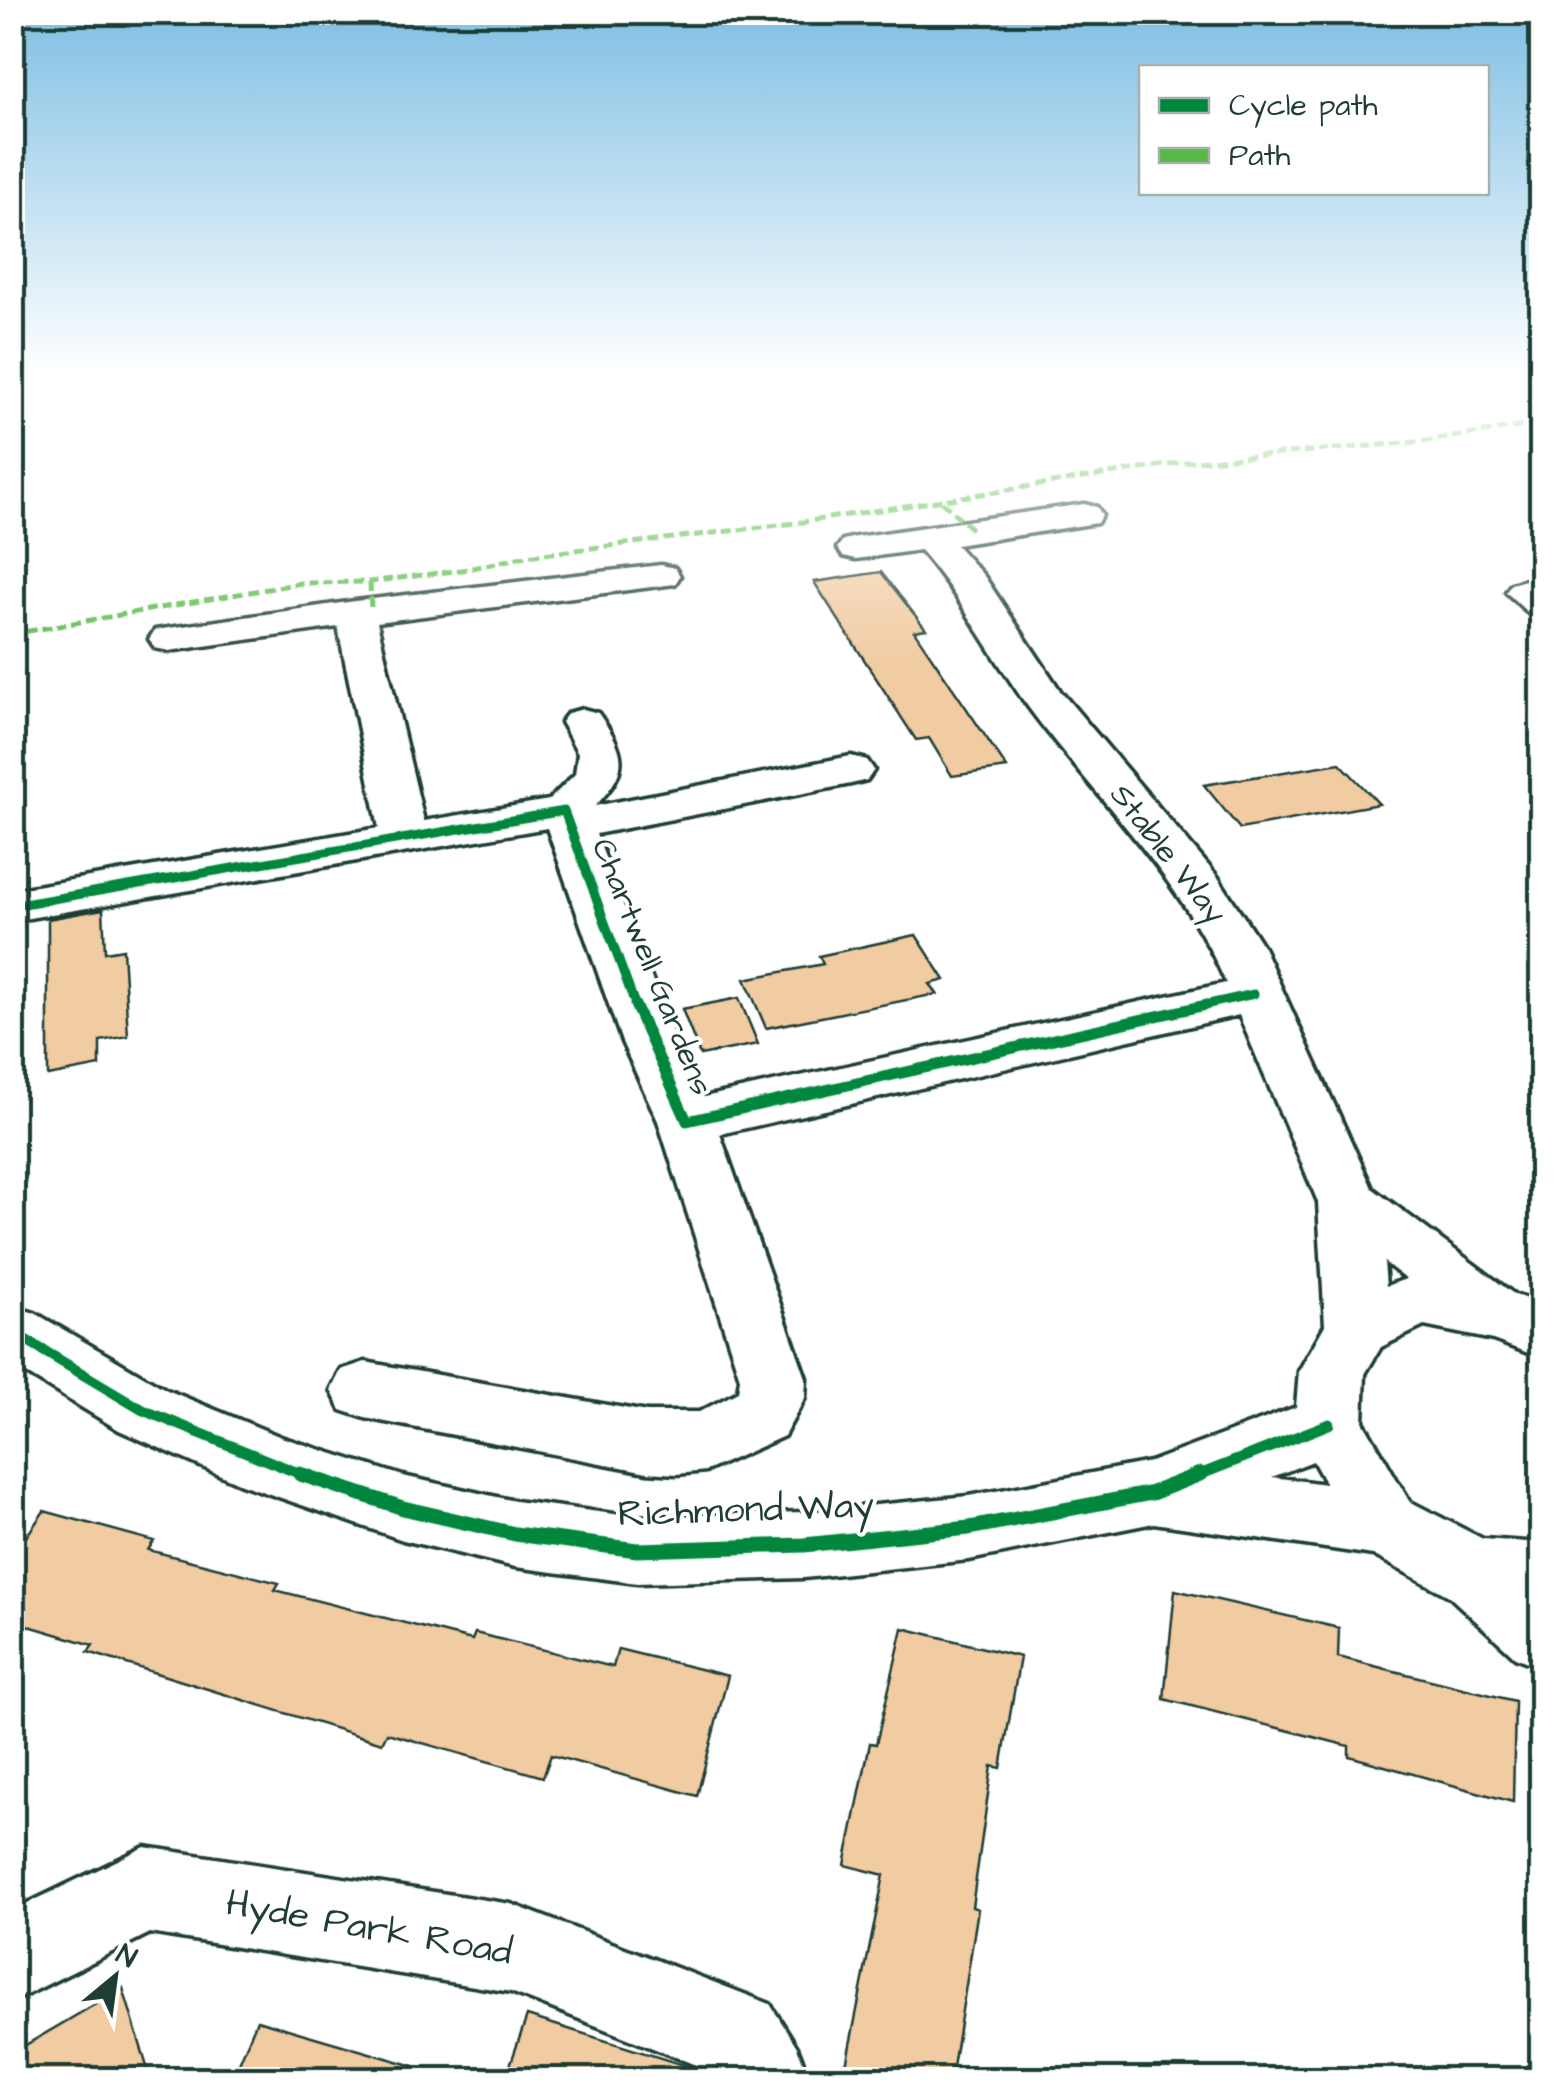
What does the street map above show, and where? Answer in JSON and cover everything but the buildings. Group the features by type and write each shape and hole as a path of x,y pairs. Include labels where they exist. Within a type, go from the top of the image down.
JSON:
{"street":[{"path":"856,548 1084,515"},
{"name":"Stable Way","path":"932,539 970,584 1045,700 1193,876 1236,946 1348,1202 1358,1328"},
{"path":"170,639 661,576"},
{"path":"355,613 404,837"},
{"name":"Chartwell Gardens","path":"566,818 598,778 600,753 583,722"},
{"name":"Chartwell Gardens","path":"12,906 404,837 566,818 852,770"},
{"name":"Chartwell Gardens","path":"365,1390 662,1443 706,1441 760,1416 771,1398 773,1378 687,1121 650,1042 566,818"},
{"name":"Chartwell Gardens","path":"687,1121 1254,994"},
{"name":"Stable Way","path":"1348,1202 1521,1324"},
{"path":"1521,1324 1420,1300 1358,1328 1332,1371 1329,1424 1384,1524 1508,1574 1542,1632"},
{"name":"Richmond Way","path":"12,1332 143,1410 266,1464 402,1508 515,1534 637,1550 804,1545 969,1528 1152,1493 1329,1424"},
{"name":"Richmond Way","path":"1152,1493 1384,1524"},
{"name":"Hyde Park Road","path":"12,1958 145,1890 511,1948 738,2036 764,2080"}],"marked path":[{"path":"12,634 301,583 370,582 468,569 527,556 803,522 1105,475"},
{"path":"942,502 973,530"},
{"path":"370,582 371,611"}],"cycle path":[{"path":"12,906 564,811 649,1042 687,1121 1254,994"},
{"path":"12,1332 143,1410 266,1463 403,1508 515,1534 637,1550 804,1545 969,1528 1152,1493 1329,1424"}]}
